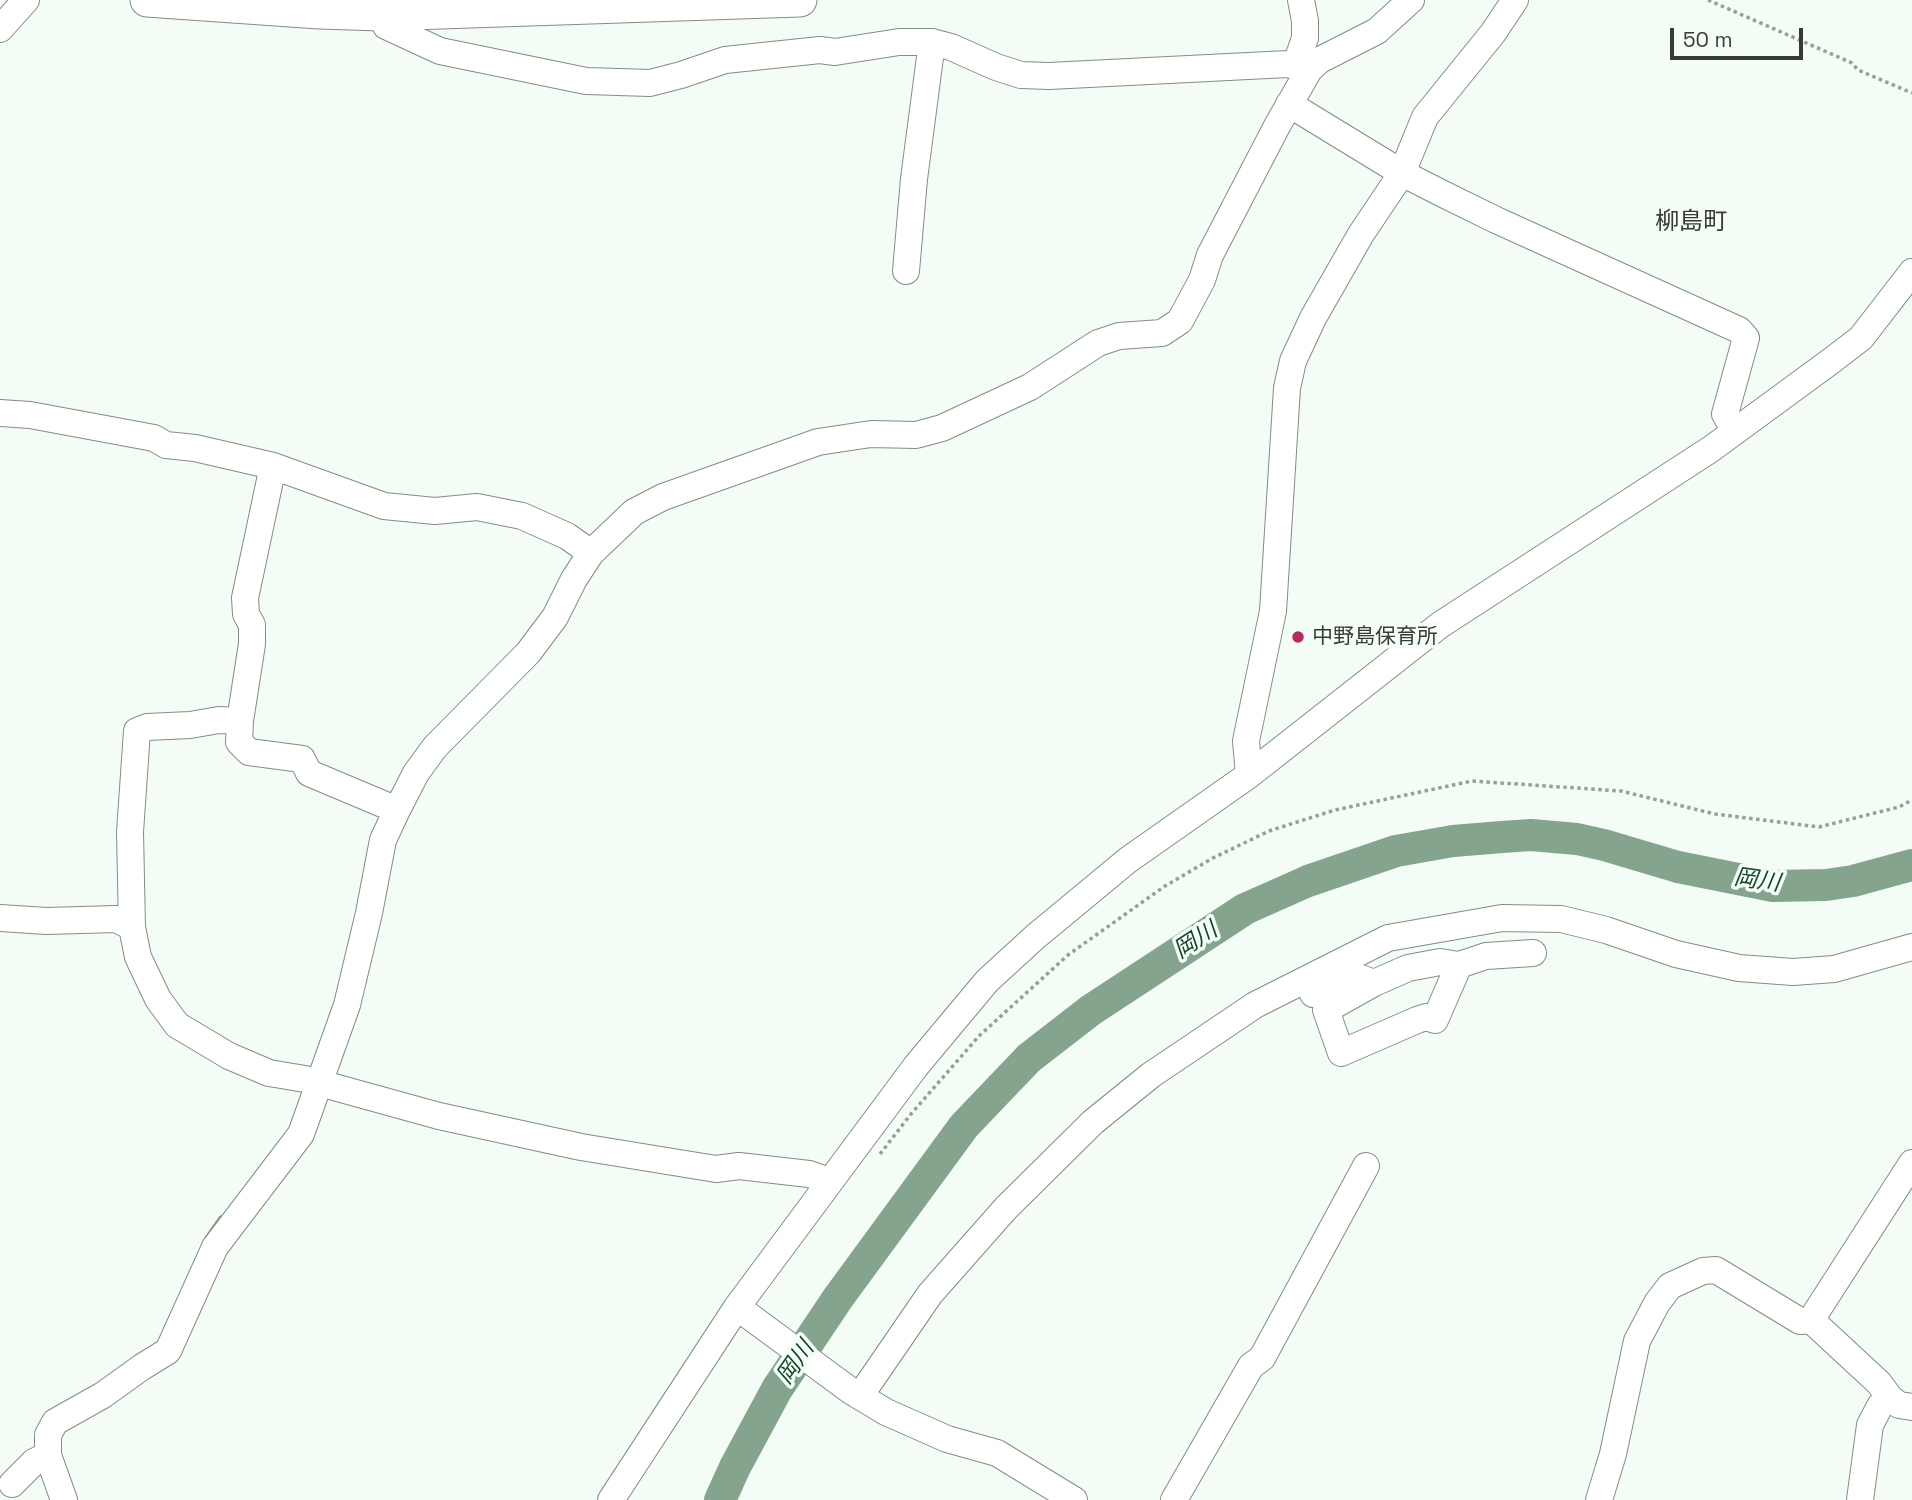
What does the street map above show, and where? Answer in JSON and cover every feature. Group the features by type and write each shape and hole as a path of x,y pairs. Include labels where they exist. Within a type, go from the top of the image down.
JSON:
{"main road":[{"path":"147,0 381,14 456,7 800,0"}],"street":[{"path":"0,29 26,0"},
{"path":"64,1500 48,1455 48,1435 55,1422 103,1395 169,1351 215,1247 301,1134 347,1005 383,840 416,773 435,747 528,653 555,617 590,553 634,513 663,497 818,442 871,434 916,435 943,428 1030,387 1098,343 1119,336 1162,333 1180,321 1202,279 1210,255 1289,104 1303,67 1306,21 1301,0"},
{"path":"381,14 386,26 440,51 586,81 650,83 724,60 820,50 835,52 899,42 932,42 951,47 1021,75 1303,67 1377,31 1411,0"},
{"path":"1249,775 1246,741 1273,611 1287,388 1293,361 1313,318 1361,234 1402,173 1424,117 1493,33 1515,0"},
{"path":"906,271 914,179 932,42"},
{"path":"1289,104 1402,173 1496,220 1739,330 1746,338 1725,414 1735,431"},
{"path":"611,1500 737,1307 916,1066 987,981 1035,937 1128,860 1249,775 1440,625 1711,449 1861,338 1912,272"},
{"path":"0,413 30,415 154,438 166,445 195,448 273,466 384,506 435,511 477,507 522,516 567,536 590,553"},
{"path":"273,466 245,597 246,614 252,625 252,644 239,742 249,752 302,759 309,773 397,810"},
{"path":"240,721 219,720 190,725 147,727 136,731 130,832 132,927 138,957 158,999 177,1025 229,1056 269,1073 320,1083 439,1116 581,1147 716,1169 739,1166 809,1174 830,1181"},
{"path":"0,918 46,921 116,919 132,927"},
{"path":"855,1394 930,1294 1016,1198 1093,1122 1141,1083 1255,1005 1388,938 1502,918 1561,919 1606,930 1676,954 1739,968 1793,972 1834,969 1912,947"},
{"path":"1459,965 1435,1020 1426,1017 1417,1020 1341,1053 1326,1010 1374,983 1408,968 1440,962 1459,965 1486,956 1533,953"},
{"path":"1255,1005 1275,1010 1348,978 1358,977 1374,983"},
{"path":"1811,1321 1912,1163"},
{"path":"1174,1500 1251,1366 1262,1358 1366,1166"},
{"path":"1599,1500 1613,1454 1637,1341 1657,1303 1670,1286 1703,1271 1716,1270 1800,1321 1811,1321 1901,1402"},
{"path":"737,1307 855,1394 886,1412 947,1440 997,1453 1074,1500"},
{"path":"1860,1500 1870,1425 1880,1406 1901,1402"},
{"path":"12,1486 34,1462 48,1455"}],"path":[{"path":"1708,0 1912,93"},
{"path":"878,1157 911,1114 979,1036 1068,955 1165,886 1213,858 1269,831 1335,810 1472,781 1621,791 1715,814 1819,827 1899,807 1912,800"}],"waterway":[{"name":"岡川","path":"720,1500 777,1389 838,1298 964,1126 1029,1058 1091,1010 1245,909 1308,881 1396,851 1453,841 1531,835 1577,839 1678,867 1773,886 1826,885 1853,881 1912,865"},
{"path":"207,1238 221,1218"}],"place":[{"name":"中野島保育所","path":"1298,637"}],"district":[{"name":"柳島町","path":"1691,222"}]}
